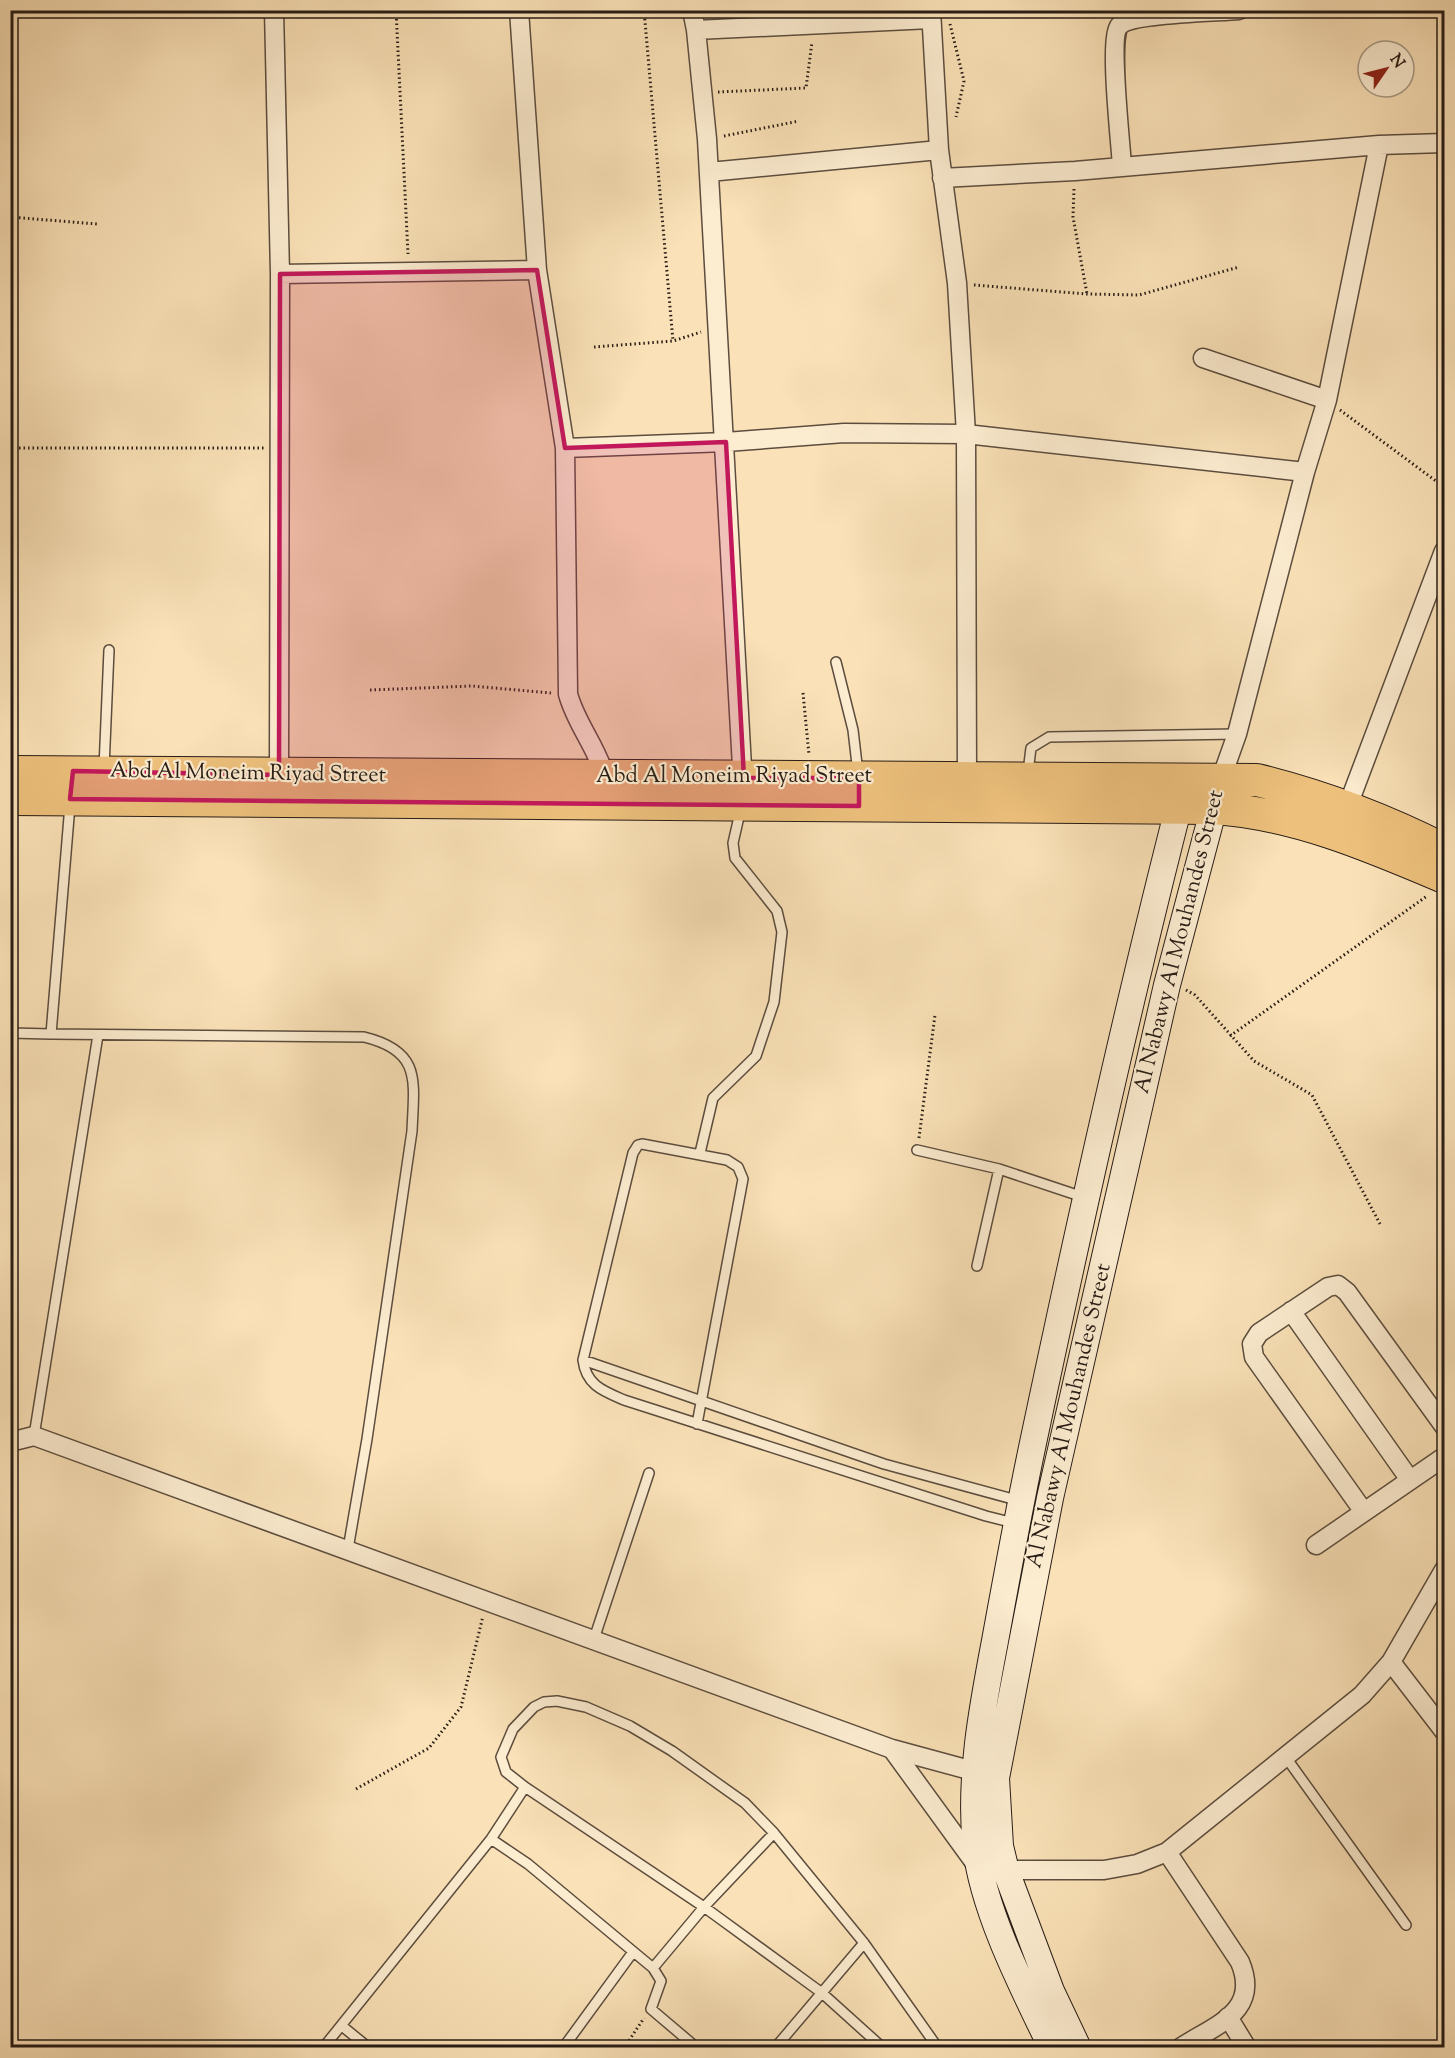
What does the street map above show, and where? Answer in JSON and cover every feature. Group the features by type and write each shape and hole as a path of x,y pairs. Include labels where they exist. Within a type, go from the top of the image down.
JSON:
{"highway":[{"name":"Abd Al Moneim Riyad Street","path":"10,772 72,785 859,792 1178,809 1257,780 1399,827 1444,850"},
{"name":"Abd Al Moneim Riyad Street","path":"10,799 72,785 104,772 188,786 279,775 605,777 743,792 811,777 859,792 967,779 1186,779 1248,810 1278,817 1392,855 1440,883"}],"street":[{"path":"274,10 280,274 279,775"},
{"path":"519,10 537,270 565,448 568,694 576,718 600,760 605,777"},
{"path":"692,10 704,93 726,442 743,792"},
{"path":"1122,167 1114,64 1114,40 1118,27 1124,22 1149,18 1239,10"},
{"path":"696,30 931,15 939,150 957,283 966,434 967,779"},
{"path":"942,178 1075,171 1378,145 1444,143"},
{"path":"1217,794 1237,734 1305,472 1327,400 1378,145"},
{"path":"709,172 939,150"},
{"path":"280,274 537,270"},
{"path":"1203,358 1327,400"},
{"path":"565,448 726,442 844,433 966,434 1305,472"},
{"path":"1347,808 1444,551"},
{"name":"Al Nabawy Al Mouhandes Street","path":"1052,2048 999,1929 980,1870 976,1847 1002,1600 1085,1198 1186,779"},
{"name":"Al Nabawy Al Mouhandes Street","path":"1078,2048 1051,1991 1006,1871 985,1775 1029,1606 1050,1498 1167,985 1217,794"},
{"path":"1085,1198 1117,1208"},
{"path":"1364,1512 1254,1357 1252,1344 1255,1338 1328,1287 1338,1285 1343,1288 1444,1426"},
{"path":"1291,1311 1410,1480"},
{"path":"10,1442 34,1436 892,1749 985,1775"},
{"path":"1316,1545 1444,1457"},
{"path":"1020,1506 1050,1498"},
{"path":"892,1749 980,1870 1104,1870 1137,1864 1167,1852 1362,1695 1391,1662 1444,1570"},
{"path":"1002,1600 1029,1606"},
{"path":"1391,1662 1444,1731"},
{"path":"1167,1852 1240,1962 1246,1978 1246,1995 1238,2010 1180,2048"},
{"path":"1228,2017 1247,2048"}],"lane":[{"path":"104,772 109,650"},
{"path":"836,662 853,730 859,792"},
{"path":"1028,778 1031,747 1049,737 1237,734"},
{"path":"51,1034 72,785"},
{"path":"700,1153 713,1098 756,1056 764,1037 775,991 782,932 777,910 735,858 734,843 743,792"},
{"path":"10,1033 364,1037 390,1045 406,1060 413,1081 412,1131 367,1439 348,1549"},
{"path":"34,1436 98,1035"},
{"path":"697,1424 743,1179 742,1172 734,1164 700,1153 642,1144 634,1149 583,1360 588,1377 603,1391 697,1424 834,1467 1020,1506"},
{"path":"917,1150 999,1169 1085,1198"},
{"path":"976,1266 999,1169"},
{"path":"583,1360 884,1464 1020,1506"},
{"path":"834,1467 837,1447"},
{"path":"594,1639 649,1473"},
{"path":"883,2048 822,1993 704,1907 506,1772 502,1764 506,1742 513,1729 534,1707 557,1701 586,1707 630,1726 672,1751 745,1803 774,1833 864,1942 938,2048"},
{"path":"1284,1756 1406,1925"},
{"path":"323,2048 491,1839 525,1787"},
{"path":"654,1968 704,1907 774,1833"},
{"path":"491,1839 528,1864 654,1968 661,1981 651,2009 697,2048"},
{"path":"775,2048 864,1942"},
{"path":"563,2048 633,1952"},
{"path":"342,2026 369,2048"}],"path":[{"path":"396,10 409,273"},
{"path":"644,10 673,341"},
{"path":"704,93 806,88 814,23"},
{"path":"707,139 799,121"},
{"path":"1075,171 1073,217 1087,294"},
{"path":"10,217 97,224"},
{"path":"957,283 1087,294 1139,295 1239,267"},
{"path":"594,347 673,341 717,327"},
{"path":"1327,400 1444,486"},
{"path":"10,448 279,448"},
{"path":"370,690 472,686 568,694"},
{"path":"803,693 811,777"},
{"path":"1230,1036 1440,883"},
{"path":"1167,985 1195,995 1254,1061 1312,1095 1380,1224"},
{"path":"917,1150 935,1015"},
{"path":"356,1789 429,1748 461,1707 487,1602"},
{"path":"624,2048 651,2009"}],"highlighted area":[{"path":"537,270 565,448 726,442 744,778 859,778 859,806 70,799 73,771 279,775 280,274"}]}
